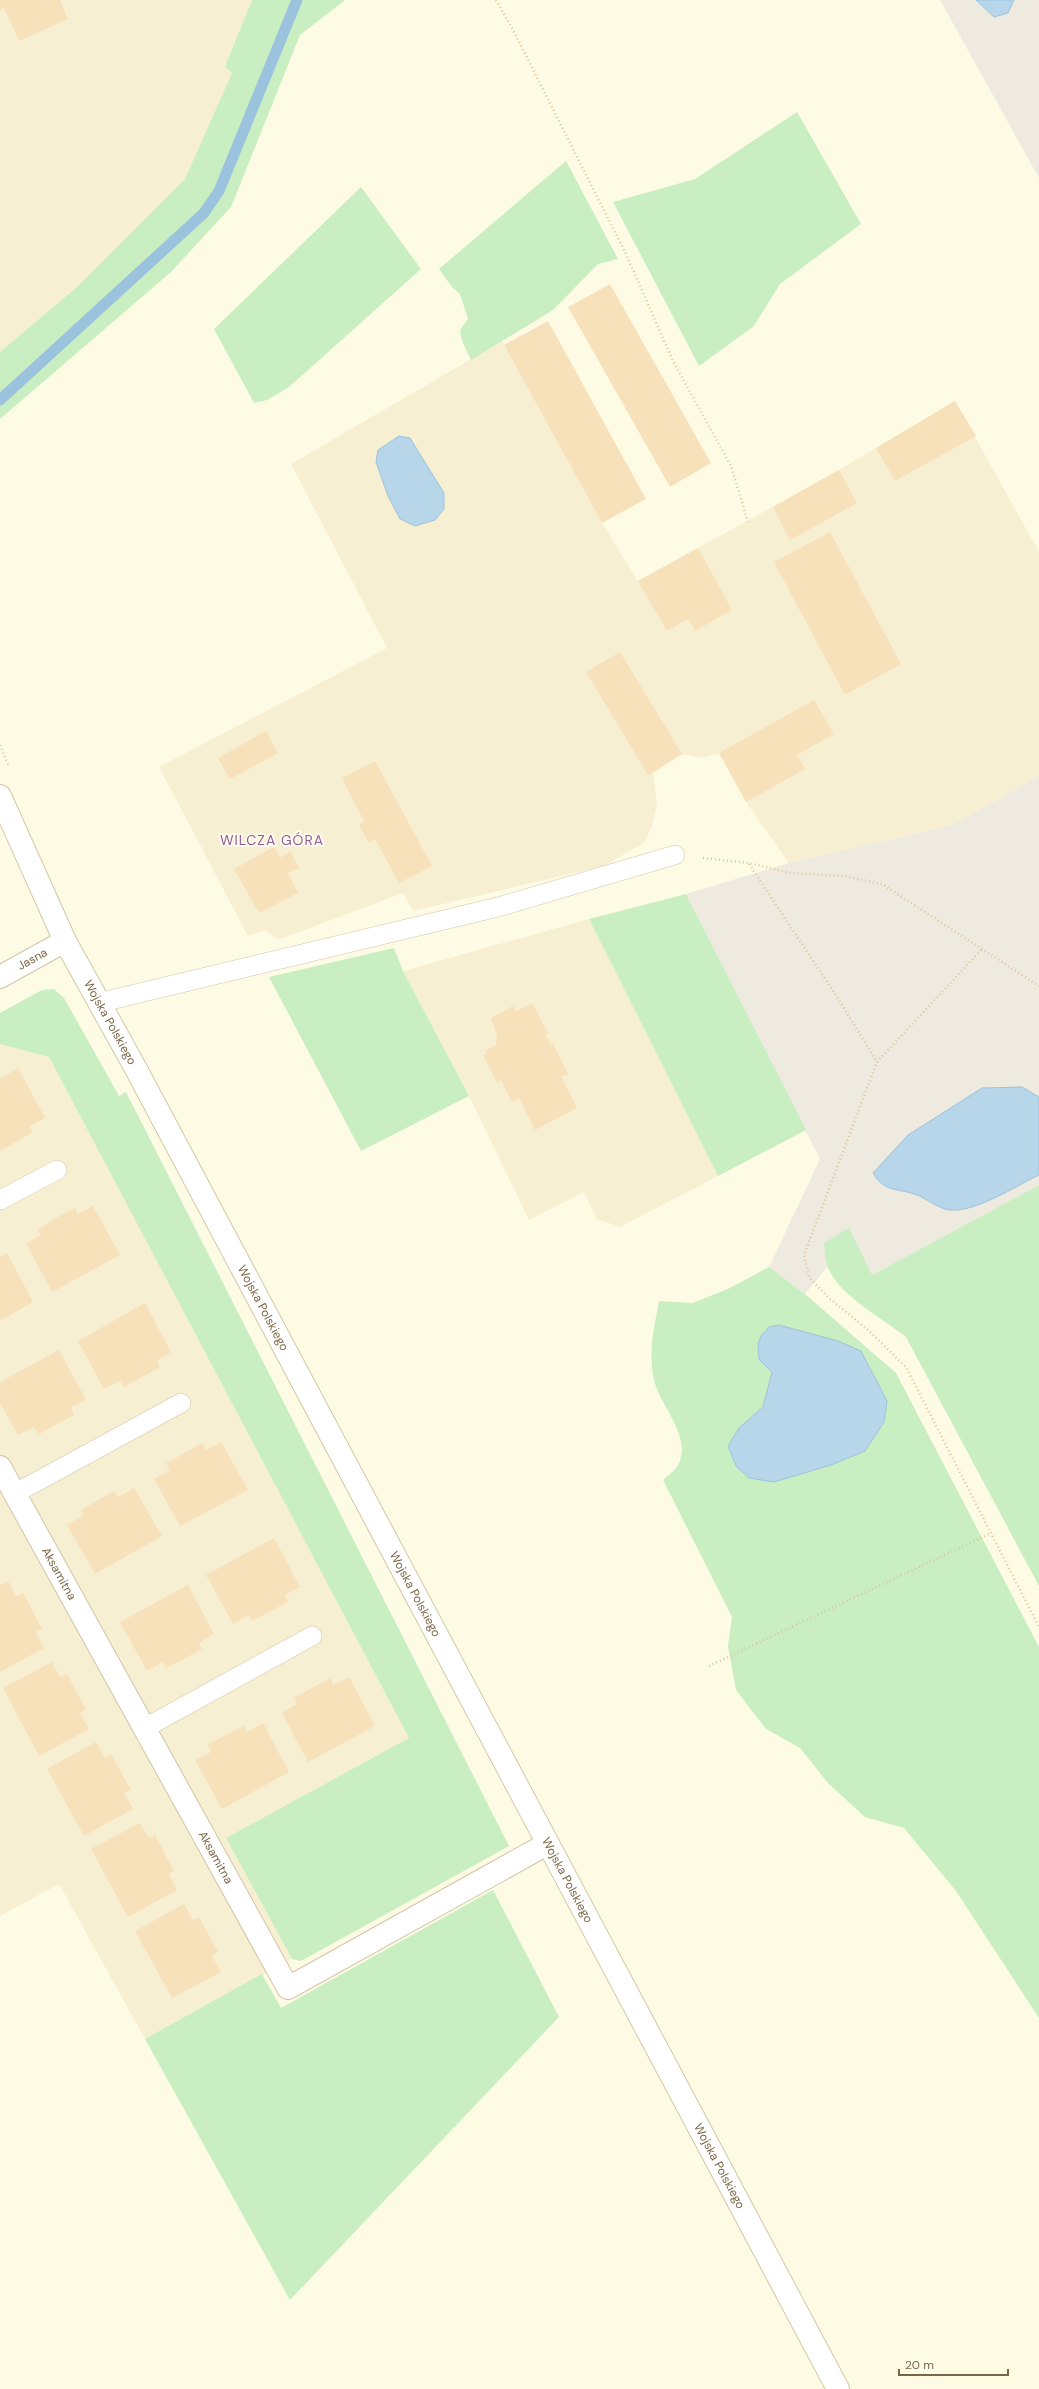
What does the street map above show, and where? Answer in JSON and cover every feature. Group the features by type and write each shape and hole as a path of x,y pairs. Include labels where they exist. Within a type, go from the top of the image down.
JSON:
{"street":[{"name":"Wojska Polskiego","path":"0,796 65,941 98,1003 140,1076 838,2389"},
{"name":"Jasna","path":"0,977 65,941"},
{"name":"Aksamitna","path":"0,1467 143,1729 288,1988 547,1844"}],"lane":[{"path":"98,1003 498,907 675,855"},
{"path":"0,1200 57,1170"},
{"path":"14,1494 181,1403"},
{"path":"143,1729 312,1636"}],"path":[{"path":"496,0 516,35 626,254 674,363 731,466 748,522"},
{"path":"675,855 748,863 790,873 844,876 882,884 924,910 981,950 1039,986"},
{"path":"748,863 837,997 877,1062"},
{"path":"981,950 877,1062 804,1255 809,1277 830,1299 867,1329 906,1367 989,1534 1039,1627"},
{"path":"709,1666 989,1534"}],"shaded area":[{"path":"0,0 252,0 225,65 232,73 185,179 77,287 0,352"},
{"path":"940,0 1039,0 1039,178"},
{"path":"502,341 602,523 638,581 839,470 955,401 1039,552 1039,776 952,825 789,863 746,802 719,753 703,758 682,754 653,773 657,804 653,823 645,842 604,866 413,911 403,893 278,940 265,930 248,936 159,767 387,648 291,464"},
{"path":"1039,776 1039,1185 872,1275 824,1243 827,1267 805,1294 769,1267 820,1159 686,894 789,863 952,825"},
{"path":"589,919 718,1176 620,1227 597,1219 584,1192 529,1220 469,1096 403,971"},
{"path":"0,1044 49,1057 409,1738 226,1838 292,1959 145,2039 59,1884 0,1916"}],"green space":[{"path":"252,0 345,0 300,35 231,207 171,272 0,419 0,352 77,287 185,179 232,73 225,66"},
{"path":"797,112 861,224 780,284 754,326 699,366 613,202 695,179"},
{"path":"566,161 618,259 598,264 553,310 471,360 462,341 460,330 468,319 460,294 452,287 439,269"},
{"path":"361,187 421,269 289,387 267,400 254,403 214,329"},
{"path":"686,894 806,1130 718,1176 589,919"},
{"path":"394,948 403,971 469,1096 361,1151 269,977"},
{"path":"54,989 64,998 119,1096 126,1092 509,1846 301,1961 292,1959 226,1838 409,1738 49,1057 0,1044 0,1013 42,990"},
{"path":"1039,1185 1039,1586 906,1337 862,1306 842,1288 828,1268 824,1243 849,1228 872,1275"},
{"path":"769,1267 805,1294 896,1373 1039,1647 1039,2018 956,1891 904,1828 865,1817 828,1783 800,1748 766,1729 736,1690 728,1646 732,1617 663,1480 677,1467 682,1454 679,1433 657,1390 654,1380 652,1370 652,1340 659,1301 693,1303 730,1288"},
{"path":"493,1890 559,2017 290,2300 145,2039 262,1974 281,2008"}],"water":[{"path":"976,0 1014,0 1008,13 994,17"},
{"path":"399,436 410,438 444,493 444,509 435,520 415,526 400,519 388,496 376,462 378,450"},
{"path":"1022,1087 1039,1097 1039,1175 984,1203 961,1210 951,1210 941,1208 914,1194 886,1186 877,1179 873,1173 908,1135 982,1088"},
{"path":"779,1325 838,1341 861,1351 887,1401 884,1422 865,1451 831,1465 774,1482 749,1478 736,1466 728,1446 739,1428 763,1407 772,1372 759,1359 758,1344 761,1336 769,1327"}],"building":[{"path":"0,0 60,0 68,19 19,41 4,8 0,10"},
{"path":"610,284 711,463 670,487 568,307"},
{"path":"548,321 646,499 602,523 504,345"},
{"path":"955,401 976,436 895,481 876,448"},
{"path":"839,470 857,503 790,540 773,507"},
{"path":"830,532 901,664 845,695 774,562"},
{"path":"698,548 732,610 695,631 688,619 667,631 638,581"},
{"path":"620,652 682,754 648,775 586,672"},
{"path":"814,700 834,734 797,755 805,769 746,802 719,753"},
{"path":"266,731 278,753 230,779 218,758"},
{"path":"375,761 432,866 399,883 375,839 368,842 359,825 364,821 342,778"},
{"path":"274,847 280,858 290,851 299,868 288,873 298,893 259,913 234,869"},
{"path":"532,1003 548,1033 545,1034 551,1045 553,1043 568,1074 561,1077 577,1108 535,1130 519,1098 512,1102 501,1080 497,1082 483,1055 487,1053 486,1050 496,1045 497,1035 491,1018 513,1006 516,1011"},
{"path":"18,1068 45,1118 29,1127 33,1132 0,1151 0,1079"},
{"path":"93,1206 120,1255 52,1292 26,1243 41,1235 38,1229 56,1218 75,1208 78,1214"},
{"path":"7,1253 33,1302 0,1321 0,1257"},
{"path":"145,1303 171,1352 157,1361 160,1367 124,1387 120,1381 104,1389 78,1341"},
{"path":"59,1350 86,1400 71,1407 74,1415 39,1434 34,1427 18,1435 0,1403 0,1382"},
{"path":"221,1442 248,1490 180,1526 154,1479 170,1470 166,1463 202,1443 206,1450"},
{"path":"134,1488 162,1536 95,1574 67,1525 84,1515 81,1510 114,1491 118,1497"},
{"path":"274,1538 300,1587 285,1595 288,1602 252,1621 248,1615 233,1624 206,1575"},
{"path":"8,1581 16,1596 23,1593 42,1629 36,1632 44,1648 0,1672 0,1585"},
{"path":"188,1585 214,1634 199,1643 202,1649 184,1659 166,1668 163,1662 147,1671 120,1622"},
{"path":"52,1662 60,1677 67,1674 86,1710 80,1713 89,1729 39,1756 3,1688"},
{"path":"349,1677 375,1726 308,1762 282,1713 297,1704 294,1698 330,1678 333,1685"},
{"path":"263,1723 289,1772 222,1809 195,1760 211,1752 207,1745 244,1726 247,1732"},
{"path":"96,1742 105,1758 111,1754 131,1790 124,1793 133,1809 84,1836 47,1769"},
{"path":"140,1823 149,1838 155,1835 174,1871 169,1874 177,1890 128,1917 91,1849"},
{"path":"184,1904 193,1920 199,1917 218,1952 212,1956 221,1972 172,1998 135,1931"}],"waterway":[{"path":"0,400 204,213 219,191 297,0"}],"district":[{"name":"WILCZA GÓRA","path":"272,840"}]}
